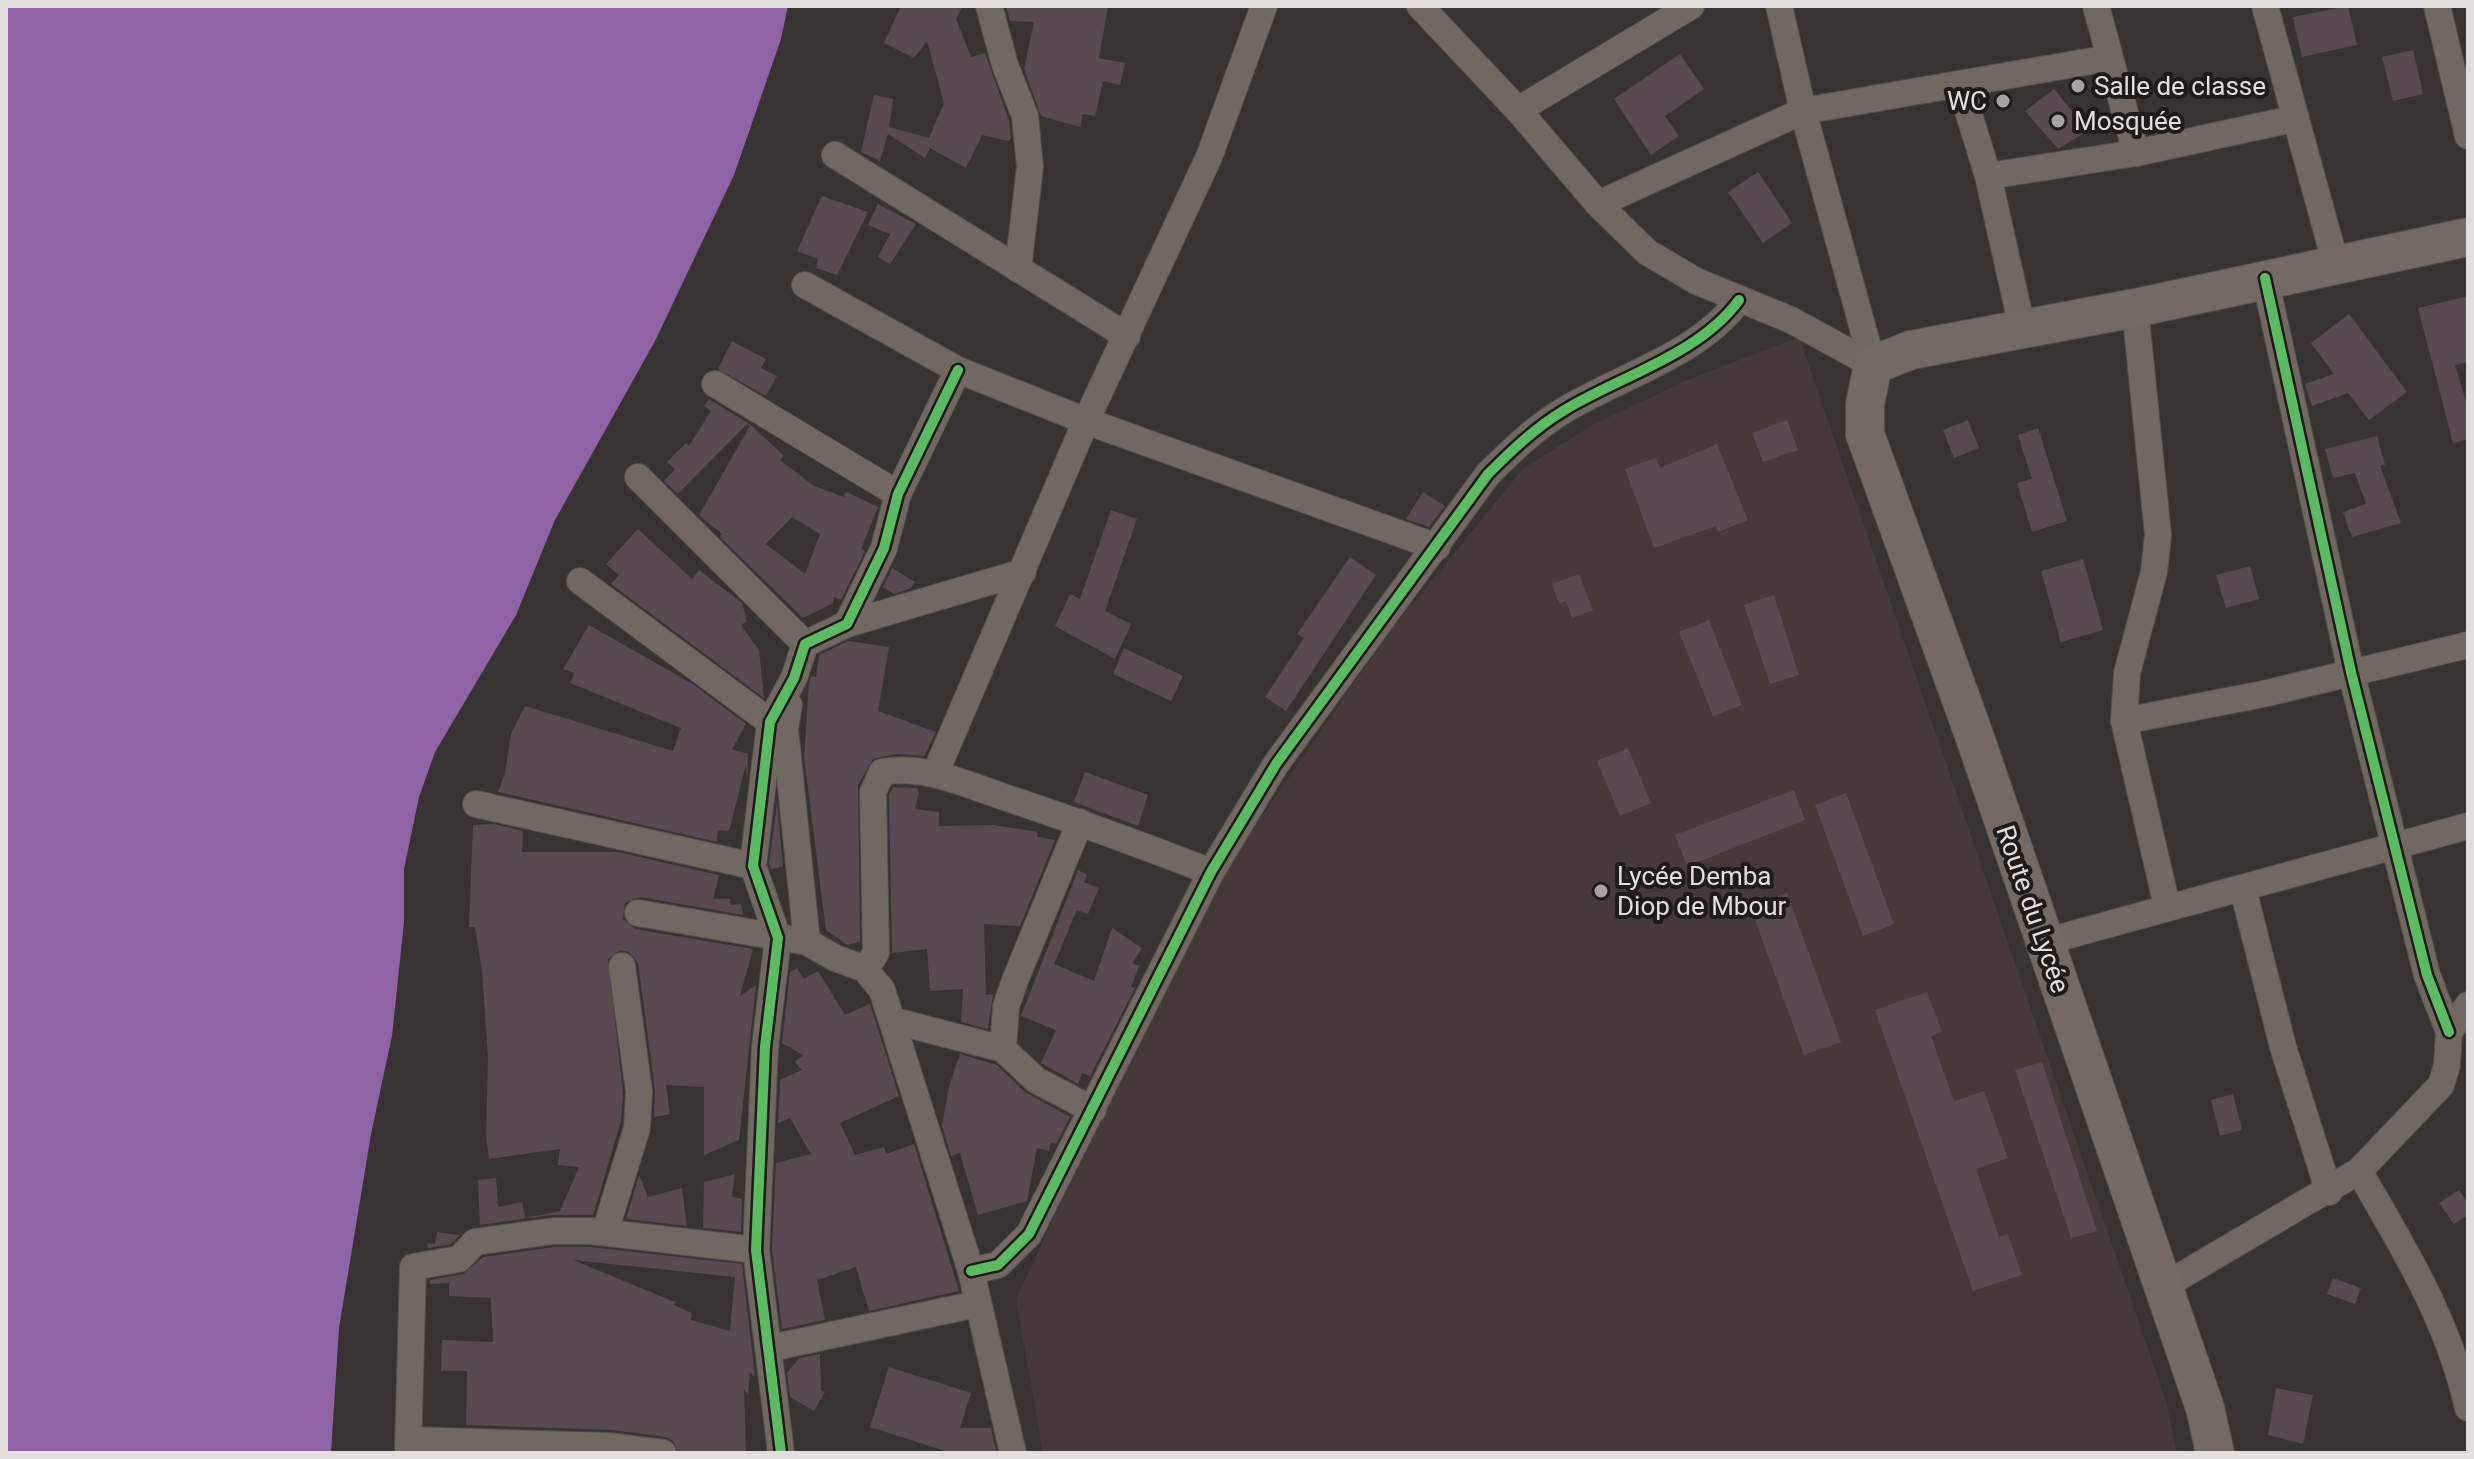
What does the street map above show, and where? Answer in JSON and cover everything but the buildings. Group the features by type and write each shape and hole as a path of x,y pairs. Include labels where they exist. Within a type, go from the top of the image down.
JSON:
{"main road":[{"path":"1873,365 1911,350 2135,308 2468,237"},
{"name":"Route du Lycée","path":"1873,365 1865,404 1865,434 2164,1286 2205,1408 2215,1453"}],"street":[{"path":"989,6 1005,65 1025,116 1030,167 1018,269"},
{"path":"935,774 1086,421 1209,157 1264,6"},
{"path":"1420,6 1518,110 1598,204 1647,252 1696,281 1791,320 1873,365"},
{"path":"1518,110 1691,6"},
{"path":"1779,6 1803,111 1873,365"},
{"path":"2096,6 2136,153"},
{"path":"2437,6 2460,66 2468,136"},
{"path":"2269,7 2293,119 2336,265"},
{"path":"1598,204 1803,111 2109,58"},
{"path":"1960,85 1988,176 2022,327"},
{"path":"1988,176 2136,153 2293,119"},
{"path":"835,155 1127,336"},
{"path":"2164,1286 2329,1192 2359,1171 2441,1085 2447,1065 2449,1032 2427,975 2351,672 2265,278"},
{"path":"805,285 958,370 1086,421 1437,547"},
{"path":"971,1271 998,1265 1029,1234 1211,872 1276,764 1488,474 1520,442 1562,412 1695,341 1726,318 1739,300"},
{"path":"2135,308 2158,535 2154,572 2127,673 2124,721 2167,906"},
{"path":"847,624 884,548 898,494 958,370"},
{"path":"715,384 898,494"},
{"path":"638,477 805,644"},
{"path":"807,942 785,729 794,678 805,644 847,624 1023,572"},
{"path":"580,581 770,722"},
{"path":"2124,721 2263,694 2468,645"},
{"path":"781,1453 771,1348 756,1250 765,1047 778,938 753,866 770,722 794,678"},
{"path":"865,969 876,953 873,792 882,772 894,769 935,774 1080,822 1211,872"},
{"path":"476,804 753,866"},
{"path":"1003,1049 1011,992 1080,822"},
{"path":"2044,942 2468,826"},
{"path":"2243,889 2283,1047 2329,1192"},
{"path":"638,913 807,942 835,958 865,969 882,990 895,1021 971,1271 1013,1453"},
{"path":"605,1232 637,1128 639,1091 622,966"},
{"path":"2449,1032 2468,1005"},
{"path":"895,1021 1003,1049 1036,1080 1093,1110"},
{"path":"2359,1171 2437,1308 2459,1370 2468,1408"},
{"path":"663,1453 609,1446 409,1447 413,1267 459,1259 475,1242 553,1231 605,1232 756,1250"},
{"path":"771,1348 977,1304"}],"shaded area":[{"path":"6,6 788,6 781,39 734,175 655,341 555,520 516,615 435,752 419,797 404,869 404,922 392,1036 371,1134 339,1328 331,1453 6,1453"},
{"name":"Lycée Demba Diop de Mbour","path":"1799,337 2166,1401 2177,1453 1043,1453 1016,1299 1180,943 1246,839 1389,633 1523,469 1594,424 1690,379"}],"cycle path":[{"path":"2265,278 2351,672 2427,975 2449,1032"},
{"path":"971,1271 998,1265 1029,1234 1211,872 1276,764 1488,474 1553,418 1703,336 1739,300"},
{"path":"781,1453 756,1250 765,1047 778,938 753,866 770,722 794,678 805,644 847,624 884,548 898,494 958,370"}],"place":[{"name":"Salle de classe","path":"2078,86"},
{"name":"WC","path":"2003,101"},
{"name":"Mosquée","path":"2058,121"},
{"name":"Lycée Demba Diop de Mbour","path":"1601,891"}]}
